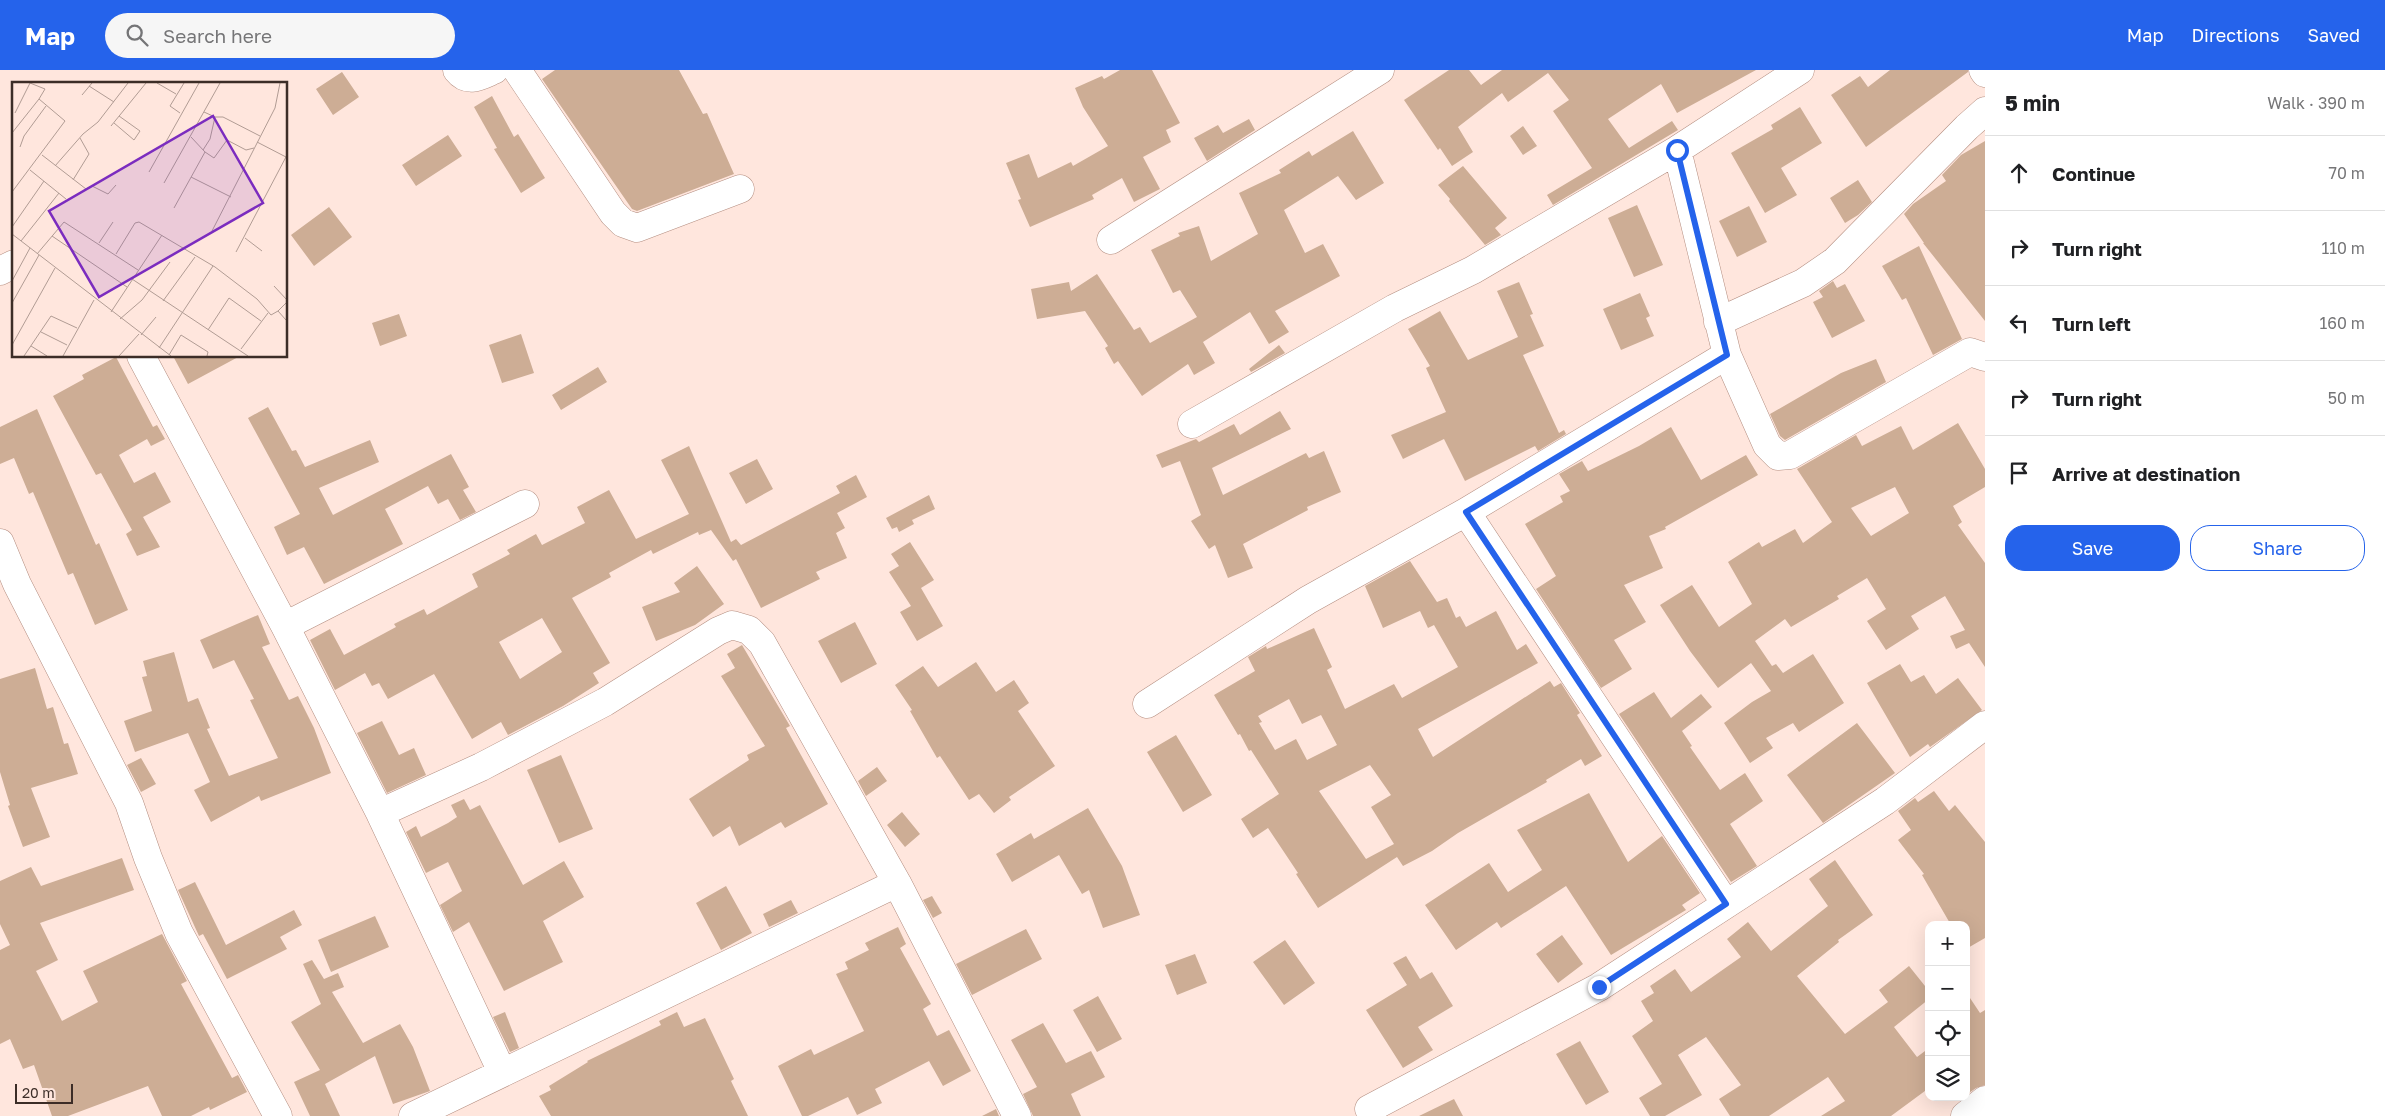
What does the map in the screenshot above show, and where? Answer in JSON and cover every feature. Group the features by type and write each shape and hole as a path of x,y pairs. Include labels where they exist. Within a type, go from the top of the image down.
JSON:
{"street":[{"path":"457,70 462,76 474,79 494,70"},
{"path":"518,70 612,214 623,223 637,228 740,189"},
{"path":"1111,240 1380,70"},
{"path":"1192,424 1395,308 1473,270 1677,150 1800,70"},
{"path":"1718,322 1803,283 1835,262 1985,111"},
{"path":"1677,150 1727,355 1767,446 1778,456 1790,455 1970,352 1985,357"},
{"path":"0,271 12,265"},
{"path":"1146,704 1308,600 1466,512 1727,355"},
{"path":"142,358 285,626 380,813 502,1072"},
{"path":"285,626 525,504"},
{"path":"1466,512 1726,904"},
{"path":"0,543 17,584 129,804 148,858 179,933 278,1116"},
{"path":"380,813 481,767 605,702 718,631 732,625 749,630 762,643 897,883 1017,1116"},
{"path":"1369,1109 1599,987 1885,801 1985,725"},
{"path":"413,1116 897,883"},
{"path":"1965,1116 1985,1100"}],"building":[{"path":"555,70 679,70 703,114 707,113 734,174 637,211 632,209 542,79"},
{"path":"1120,70 1152,70 1180,123 1166,130 1171,142 1143,157 1160,189 1134,202 1122,178 1092,195 1094,199 1030,227 1018,200 1021,199 1006,163 1029,154 1038,178 1071,162 1073,166 1108,146 1083,107 1075,88 1102,76 1104,79"},
{"path":"1449,70 1469,70 1481,85 1502,70 1756,70 1677,113 1661,84 1608,119 1629,148 1672,121 1678,130 1553,205 1547,195 1592,168 1553,111 1569,100 1548,73 1508,102 1502,93 1458,127 1473,152 1452,166 1440,148 1438,150 1404,100"},
{"path":"1890,70 1968,70 1968,72 1866,147 1831,95 1860,76 1868,87"},
{"path":"342,72 359,97 333,115 316,89"},
{"path":"492,96 514,137 518,134 545,178 521,193 494,149 497,148 474,107"},
{"path":"1800,107 1822,143 1781,168 1797,195 1765,213 1731,153 1773,129 1771,125"},
{"path":"1249,119 1255,130 1207,161 1194,138 1218,125 1223,133"},
{"path":"1523,126 1537,146 1523,155 1510,136"},
{"path":"1353,131 1384,183 1356,200 1338,176 1284,210 1305,253 1323,244 1340,276 1275,311 1289,332 1269,344 1250,312 1203,342 1215,363 1194,375 1188,364 1142,396 1118,361 1114,364 1105,348 1108,346 1085,311 1037,319 1031,289 1069,282 1071,291 1097,274 1134,330 1140,327 1150,343 1197,317 1180,290 1173,293 1151,250 1180,236 1178,233 1199,226 1211,261 1258,234 1239,193 1281,173 1279,170 1309,151 1312,156"},
{"path":"448,135 462,156 416,186 402,165"},
{"path":"1985,141 1985,321 1923,243 1904,214 1913,204 1946,181 1942,175 1961,155"},
{"path":"1463,166 1507,218 1495,228 1501,235 1485,245 1438,185"},
{"path":"1858,180 1872,202 1858,215 1845,223 1830,198"},
{"path":"1637,205 1663,265 1634,277 1608,218"},
{"path":"1749,206 1767,242 1737,257 1719,221"},
{"path":"329,207 352,237 314,266 291,235"},
{"path":"1919,246 1962,339 1933,355 1906,298 1902,300 1882,266"},
{"path":"1833,281 1837,288 1845,284 1865,321 1832,338 1813,302 1823,297 1819,291"},
{"path":"1519,282 1533,314 1530,315 1544,346 1523,355 1559,433 1564,430 1566,434 1538,451 1535,446 1465,481 1444,439 1403,459 1391,435 1446,412 1426,368 1430,366 1408,329 1440,311 1468,360 1518,337 1497,291"},
{"path":"1640,293 1650,316 1646,318 1654,336 1621,350 1603,309"},
{"path":"399,314 407,336 380,346 372,323"},
{"path":"521,334 534,373 502,383 489,345"},
{"path":"1279,345 1285,353 1251,372 1249,369"},
{"path":"117,358 153,427 157,425 165,439 151,446 147,439 119,455 134,483 155,472 171,502 143,517 160,547 137,556 126,534 132,530 101,473 96,475 53,396 84,379 82,375"},
{"path":"174,358 236,358 188,384"},
{"path":"1876,359 1886,382 1785,440 1780,436 1770,414 1841,373"},
{"path":"598,367 607,382 561,410 552,395"},
{"path":"268,407 292,451 296,450 305,467 370,440 379,462 319,488 333,515 451,454 469,487 463,490 476,512 460,520 448,499 438,504 428,486 385,509 403,544 324,584 304,547 287,555 274,527 300,514 248,418"},
{"path":"37,409 96,545 99,543 128,610 95,625 73,573 68,575 33,492 29,494 14,458 0,464 0,427"},
{"path":"1280,411 1291,429 1212,468 1223,495 1306,453 1309,458 1324,451 1341,492 1307,507 1308,510 1243,544 1253,568 1228,578 1215,545 1209,549 1191,521 1201,515 1180,461 1162,468 1156,455 1196,439 1199,442 1234,424 1240,435"},
{"path":"1958,423 1985,469 1985,487 1953,506 1962,522 1958,525 1985,563 1985,667 1969,643 1956,649 1950,636 1965,630 1945,596 1911,616 1919,629 1886,650 1867,621 1886,609 1867,578 1837,596 1839,599 1791,627 1785,619 1755,641 1772,666 1776,664 1783,673 1813,654 1844,703 1799,732 1793,723 1766,738 1773,748 1750,763 1724,723 1752,702 1771,691 1751,663 1718,688 1690,651 1660,605 1692,585 1719,627 1752,604 1728,562 1759,542 1762,547 1795,529 1803,543 1832,522 1797,469 1856,435 1862,446 1901,426 1913,450","holes":["1895,487 1909,513 1871,536 1851,508"]},
{"path":"1671,427 1701,480 1746,455 1758,475 1665,527 1666,529 1649,536 1663,568 1624,585 1646,622 1614,640 1632,669 1601,688 1536,589 1556,576 1525,524 1563,502 1560,496 1570,491 1559,474 1582,461 1588,471 1639,446"},
{"path":"689,446 731,542 736,539 741,545 840,493 836,486 856,475 867,497 837,513 845,528 836,533 847,558 816,572 820,579 761,608 736,559 733,561 711,530 699,535 698,532 653,554 651,550 609,573 611,577 572,598 610,663 593,673 599,683 563,706 508,735 501,722 472,739 434,674 388,699 379,683 372,686 365,673 335,690 310,640 330,629 344,655 396,627 394,624 424,609 427,615 478,587 472,574 510,554 507,550 536,534 542,545 585,523 577,507 609,490 636,539 689,514 661,460","holes":["542,618 562,652 520,679 499,642"]},
{"path":"757,459 773,489 746,504 729,473"},
{"path":"929,495 935,509 912,520 914,524 899,532 897,527 892,529 886,518"},
{"path":"910,542 934,580 921,588 943,626 917,641 900,612 911,606 889,572 899,566 891,554"},
{"path":"1410,561 1437,602 1447,598 1456,618 1460,616 1466,627 1496,611 1517,650 1526,644 1538,663 1418,729 1433,757 1550,681 1554,687 1561,683 1580,713 1577,715 1602,756 1585,766 1581,759 1546,780 1547,782 1458,833 1432,851 1403,866 1397,857 1318,908 1296,874 1298,873 1268,828 1253,838 1241,819 1279,794 1251,750 1249,751 1240,734 1238,735 1214,695 1255,671 1248,657 1266,646 1267,649 1314,628 1332,667 1327,670 1345,709 1394,684 1402,698 1458,667 1434,625 1428,628 1420,611 1383,628 1365,586","holes":["1289,699 1302,724 1321,715 1337,745 1307,760 1296,739 1275,750 1259,723 1262,722 1258,716","1370,765 1391,795 1371,807 1394,844 1366,859 1319,791"]},
{"path":"697,566 724,604 695,625 656,641 642,607 680,592 674,583"},
{"path":"258,615 270,644 262,647 289,700 298,696 314,728 331,773 261,801 259,796 211,822 194,790 210,782 188,733 135,752 124,721 152,711 142,677 147,676 143,661 174,652 188,702 198,698 210,728 207,729 229,776 278,758 250,700 254,699 234,660 213,669 200,640"},
{"path":"855,622 877,664 841,683 818,641"},
{"path":"742,645 790,726 786,728 828,804 785,828 781,822 739,846 730,826 713,837 689,799 749,760 747,755 765,746 721,676 735,668 727,654"},
{"path":"976,662 996,692 1014,680 1029,703 1018,711 1055,766 1009,797 1011,800 994,813 979,794 969,800 940,756 937,758 910,711 912,710 895,685 923,666 938,687"},
{"path":"1900,664 1911,682 1924,675 1936,694 1958,678 1982,710 1930,747 1928,744 1910,757 1867,683"},
{"path":"35,668 47,709 53,707 64,744 68,743 78,774 31,788 50,837 23,847 8,806 10,805 0,772 0,679"},
{"path":"1654,692 1671,718 1701,694 1712,707 1682,731 1692,746 1690,747 1720,790 1745,773 1763,801 1730,824 1757,866 1731,882 1619,714"},
{"path":"382,721 399,755 414,748 426,775 387,793 357,733"},
{"path":"1857,723 1895,773 1823,823 1787,775"},
{"path":"1176,735 1212,795 1183,812 1147,752"},
{"path":"561,755 593,829 559,843 527,770"},
{"path":"141,758 156,784 141,792 127,765"},
{"path":"877,767 887,781 866,796 858,781"},
{"path":"1934,791 1949,811 1955,805 1985,842 1985,938 1970,947 1970,921 1949,921 1922,875 1924,874 1898,840 1911,830 1898,811 1915,798 1918,802"},
{"path":"1589,793 1628,862 1662,836 1700,893 1682,905 1686,910 1611,955 1566,886 1501,928 1497,922 1456,950 1425,905 1489,863 1508,892 1542,870 1517,830"},
{"path":"464,799 470,810 480,805 523,885 564,861 584,897 543,921 563,962 504,991 469,922 453,932 440,905 462,891 448,862 426,873 406,832 416,826 421,837 448,823 457,817 451,805"},
{"path":"1088,808 1122,866 1140,915 1103,928 1089,890 1082,894 1059,855 1012,882 996,854 1031,833 1034,839"},
{"path":"902,812 920,834 905,847 887,825"},
{"path":"122,858 134,890 40,923 58,960 36,971 62,1021 98,1002 83,971 162,934 187,981 181,984 232,1078 238,1075 247,1092 210,1110 209,1107 191,1116 162,1116 148,1086 68,1116 52,1116 34,1065 23,1069 10,1039 0,1044 0,950 10,945 0,924 0,881 31,867 41,886"},
{"path":"1835,860 1873,915 1838,940 1839,942 1797,976 1845,1034 1888,1002 1879,990 1909,966 1925,986 1925,1002 1894,1027 1917,1057 1925,1051 1925,1091 1891,1116 1821,1116 1845,1101 1828,1077 1769,1116 1730,1116 1719,1099 1741,1085 1706,1037 1678,1055 1702,1095 1665,1116 1650,1116 1639,1098 1662,1084 1632,1036 1653,1021 1641,1001 1654,993 1650,986 1675,969 1691,992 1741,957 1727,939 1748,922 1771,951 1828,906 1809,879"},
{"path":"195,882 226,945 294,910 302,925 280,937 287,949 227,979 203,934 199,936 178,890"},
{"path":"726,886 752,933 721,950 696,903"},
{"path":"932,896 942,913 933,918 923,900"},
{"path":"791,900 798,913 769,927 763,914"},
{"path":"375,916 389,947 331,972 318,940"},
{"path":"898,927 906,944 900,948 931,1004 923,1009 937,1036 949,1030 971,1071 943,1086 929,1061 875,1089 882,1103 857,1115 848,1097 808,1116 802,1116 778,1066 811,1049 814,1055 864,1031 836,974 848,969 845,962 869,950 865,943"},
{"path":"1026,929 1042,959 972,995 956,964"},
{"path":"1562,935 1583,964 1558,983 1536,954"},
{"path":"1285,940 1315,983 1284,1005 1253,962"},
{"path":"1195,954 1207,983 1177,995 1165,965"},
{"path":"1406,956 1420,979 1432,972 1453,1006 1418,1027 1433,1050 1403,1068 1366,1010 1407,985 1393,963"},
{"path":"312,960 324,979 338,973 344,987 332,992 363,1043 400,1024 413,1047 430,1091 393,1104 375,1056 325,1084 340,1116 310,1116 294,1082 320,1070 291,1022 321,1004 303,964"},
{"path":"1098,996 1122,1039 1097,1052 1073,1010"},
{"path":"1970,998 1980,1013 1985,1010 1985,1085 1970,1092"},
{"path":"505,1012 519,1048 510,1052 493,1017"},
{"path":"677,1012 684,1027 705,1018 734,1079 731,1081 748,1116 551,1116 539,1096 551,1090 549,1086 587,1061 661,1025 659,1021"},
{"path":"1043,1023 1066,1063 1091,1051 1105,1077 1071,1094 1081,1116 1033,1116 1023,1094 1037,1087 1011,1040"},
{"path":"1580,1041 1609,1092 1586,1105 1556,1054"},
{"path":"1454,1099 1463,1116 1419,1116"},
{"path":"996,1109 999,1116 982,1116"}],"route":[{"path":"1599,987 1726,904 1466,512 1727,355 1677,150"}]}
